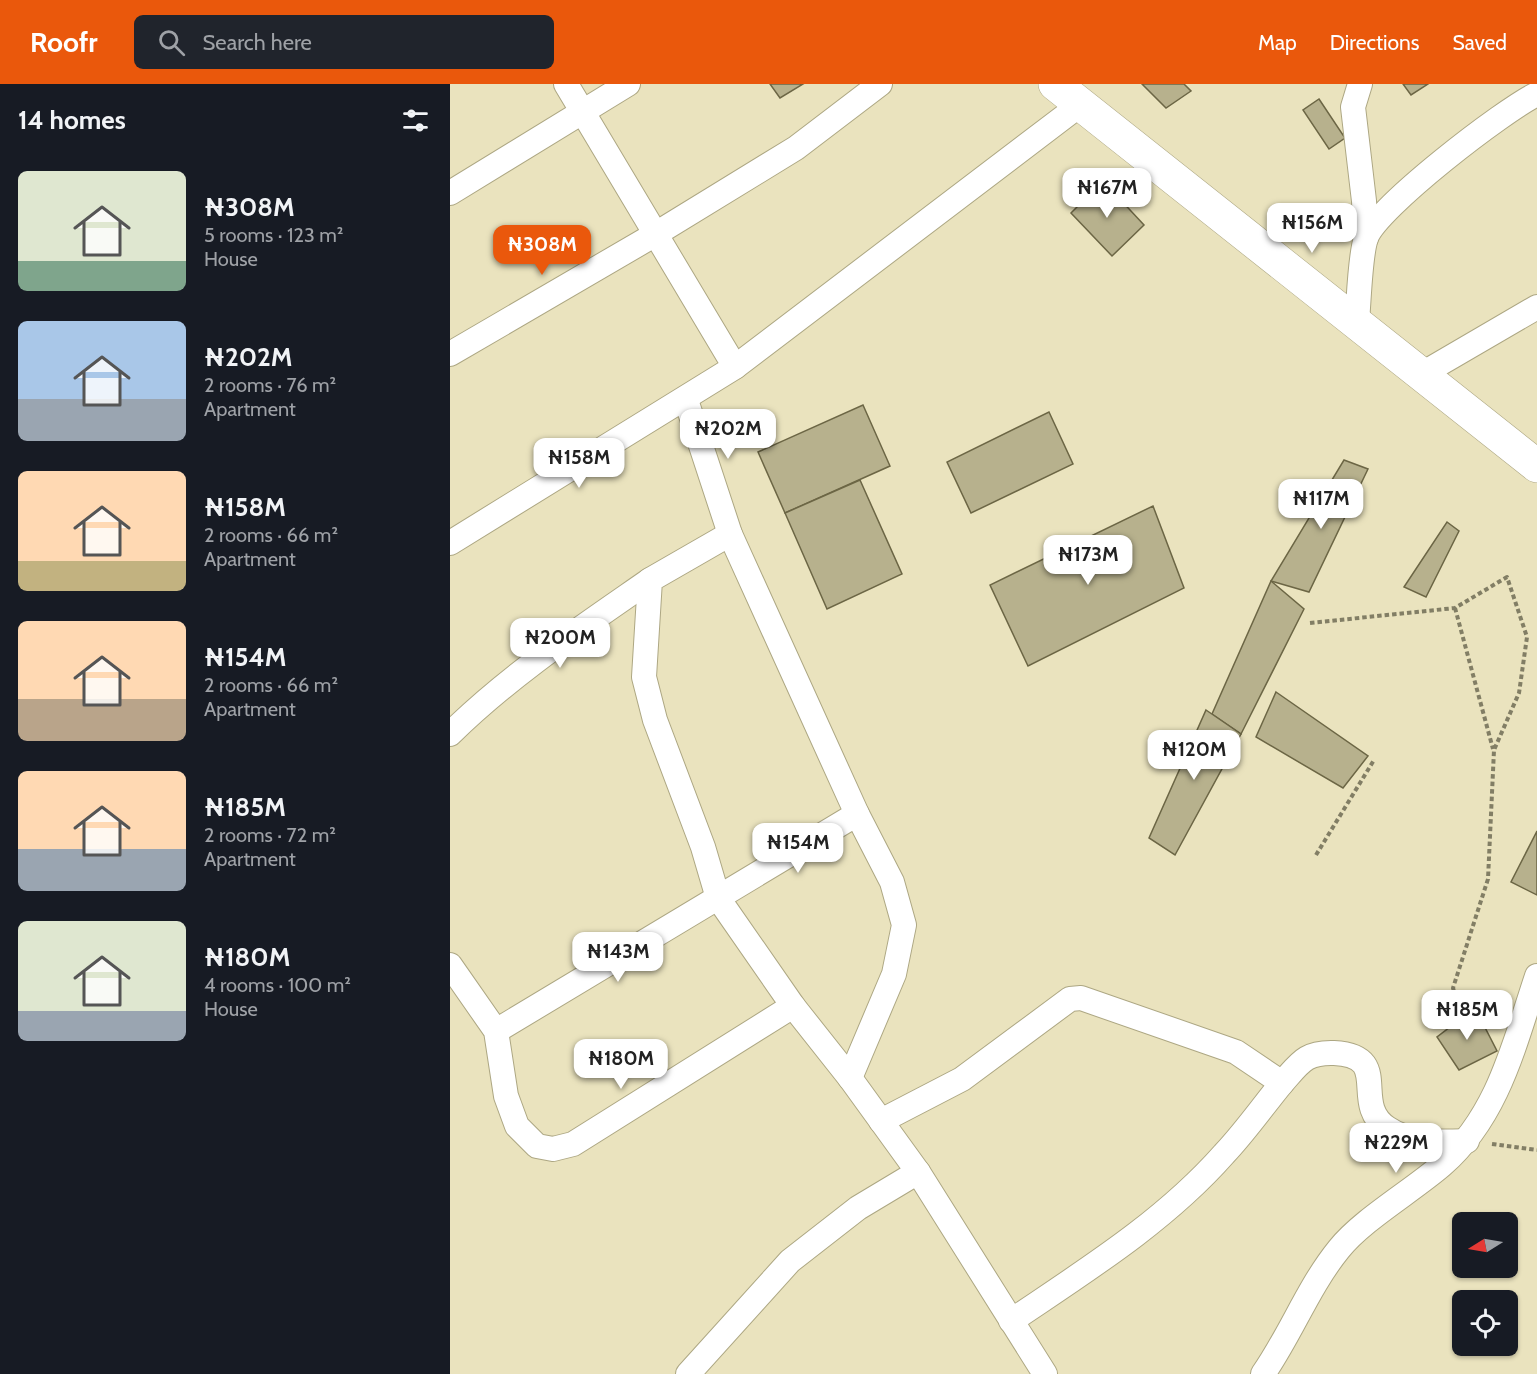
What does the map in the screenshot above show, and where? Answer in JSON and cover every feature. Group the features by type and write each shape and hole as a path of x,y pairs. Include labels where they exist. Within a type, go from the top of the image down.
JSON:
{"main road":[{"path":"1055,84 1357,321 1537,466"}],"street":[{"path":"566,84 735,368"},
{"path":"450,193 628,84"},
{"path":"450,354 654,235 796,148 880,84"},
{"path":"1357,321 1366,238 1353,107 1360,84"},
{"path":"1366,238 1389,206 1466,143 1537,94"},
{"path":"450,543 735,368 1081,104"},
{"path":"1422,374 1454,352 1537,307"},
{"path":"686,400 730,534 857,814 892,882 904,925 894,974 850,1078"},
{"path":"450,734 482,702 543,655 650,580 730,534"},
{"path":"650,580 644,677 655,720 703,847 718,898 793,1006 850,1078 918,1172 1045,1374"},
{"path":"496,1031 857,814"},
{"path":"450,965 496,1031 506,1096 517,1126 537,1146 553,1149 573,1144 793,1006"},
{"path":"1263,1374 1340,1247 1442,1165 1467,1141 1484,1116 1503,1080 1537,976"},
{"path":"881,1122 962,1079 1070,999 1081,998 1236,1052 1282,1083"},
{"path":"1011,1321 1114,1251 1177,1200 1224,1155 1282,1083 1304,1058 1311,1055 1350,1054 1359,1057 1368,1069 1371,1080 1369,1102 1374,1114 1387,1128 1414,1139 1436,1143 1467,1141"},
{"path":"688,1374 790,1261 858,1208 918,1172"}],"path":[{"path":"1310,623 1455,608 1507,577 1527,637 1518,693 1494,750"},
{"path":"1455,608 1494,750 1488,879 1453,988 1463,1018"},
{"path":"1316,855 1374,760"},
{"path":"1467,1141 1537,1150"}],"building":[{"path":"770,84 803,84 780,98"},
{"path":"1142,84 1184,84 1191,91 1166,108"},
{"path":"1403,84 1428,84 1411,95"},
{"path":"1319,99 1345,138 1329,149 1303,110"},
{"path":"1103,181 1144,225 1112,256 1071,213"},
{"path":"863,405 890,466 785,513 758,452"},
{"path":"1049,412 1073,464 971,513 947,462"},
{"path":"1344,460 1368,469 1309,592 1271,581"},
{"path":"860,480 902,574 827,609 785,513"},
{"path":"1153,506 1184,588 1028,666 990,585"},
{"path":"1447,522 1459,531 1426,597 1404,587"},
{"path":"1271,581 1304,609 1241,734 1212,714"},
{"path":"1276,692 1368,756 1343,788 1256,737"},
{"path":"1206,710 1241,734 1175,855 1149,838"},
{"path":"1537,831 1537,895 1511,882"},
{"path":"1475,1008 1497,1051 1459,1070 1437,1037"}]}
